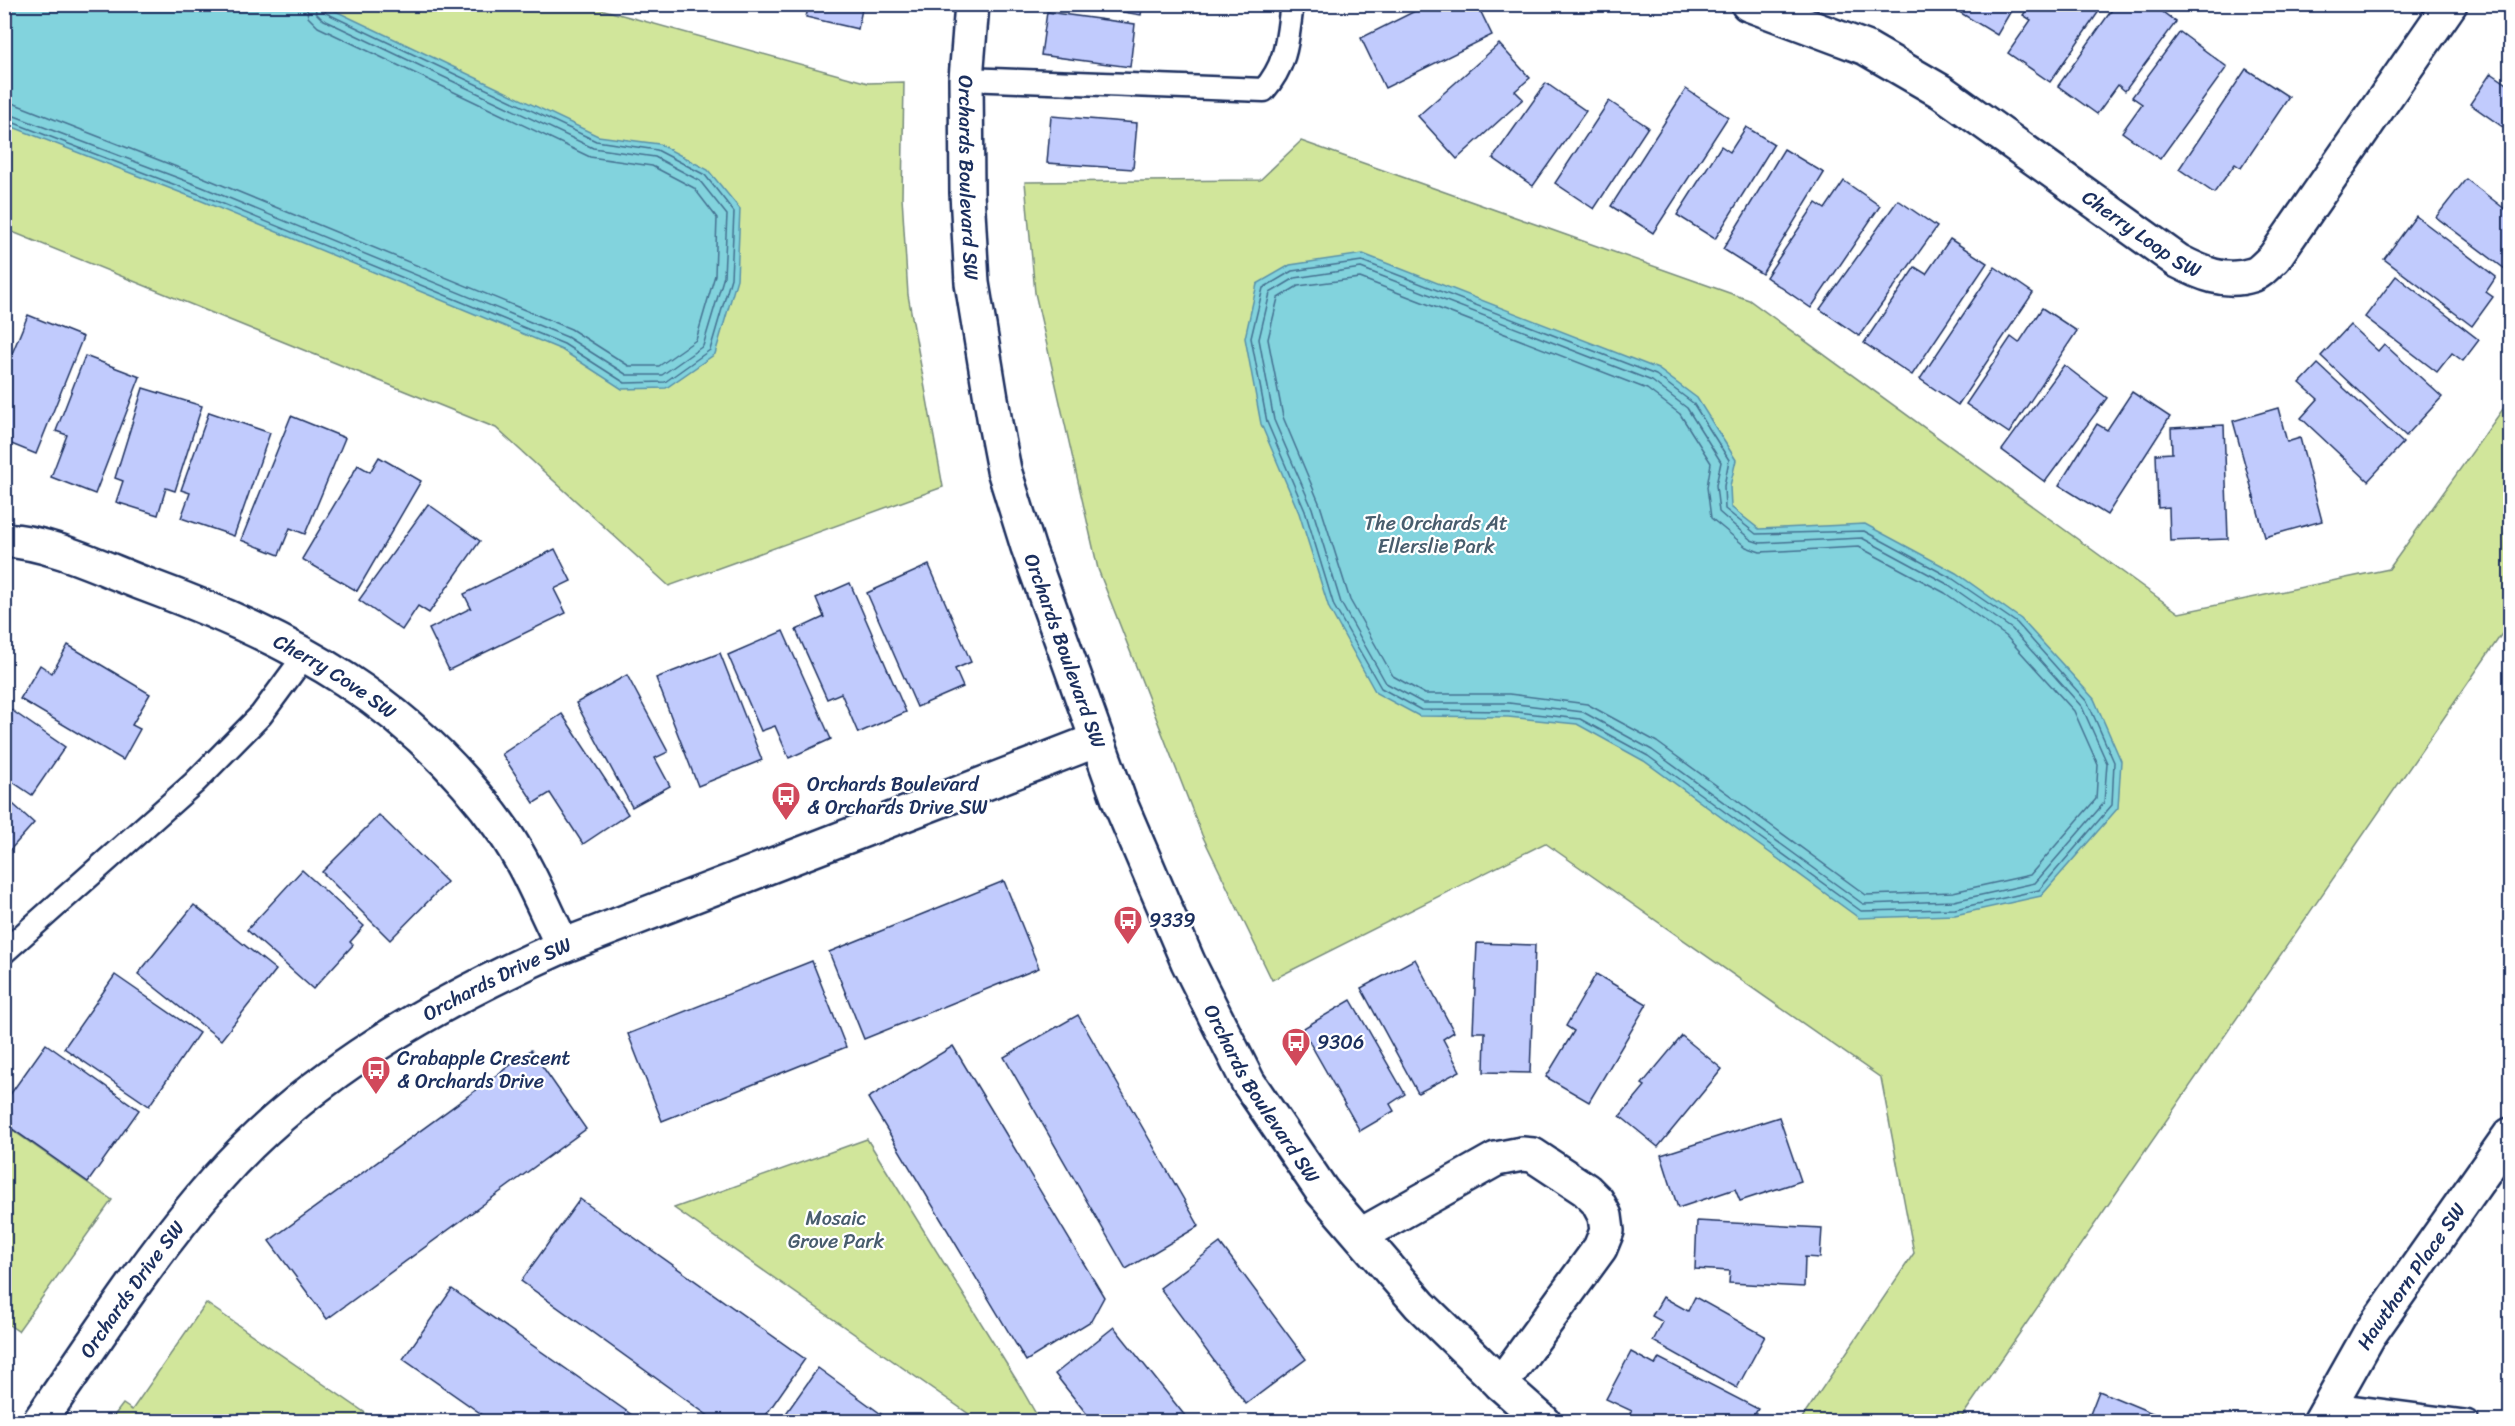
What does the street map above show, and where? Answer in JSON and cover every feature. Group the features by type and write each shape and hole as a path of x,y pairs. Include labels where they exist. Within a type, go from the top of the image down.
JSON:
{"street":[{"name":"Orchards Boulevard SW","path":"972,4 966,79 972,283 995,423 1004,470 1028,547 1120,802 1188,962 1248,1082 1322,1191 1420,1305 1501,1384 1544,1422"},
{"name":"Cherry Loop SW","path":"1748,4 1866,48 1905,69 1942,92 2178,261 2207,276 2230,279 2253,275 2274,258 2451,4"},
{"name":"Cherry Cove SW","path":"4,540 43,547 220,612 306,654 348,680 390,711 448,765 475,795 514,849 562,946"},
{"name":"Orchards Drive SW","path":"39,1422 163,1246 216,1180 262,1133 310,1092 373,1046 446,1002 503,972 562,946 1097,740"},
{"name":"Hawthorn Place SW","path":"2324,1413 2369,1335 2511,1135"},
{"path":"1361,1235 1496,1160 1522,1154 1533,1155 1587,1190 1597,1201 1605,1216 1607,1231 1600,1248 1501,1384"}],"lane":[{"path":"966,79 1264,90 1276,75 1283,61 1292,4"},
{"path":"4,952 194,783 261,715 306,654"},
{"path":"2324,1413 2467,1422"}],"green space":[{"path":"4,5 586,5 868,83 904,82 902,197 908,295 943,487 669,586 496,428 5,229"},
{"name":"The Orchards At Ellerslie Park","path":"1301,141 1749,300 2179,613 2389,569 2510,399 2510,622 1959,1421 1800,1421 1914,1253 1881,1078 1545,843 1272,980 1202,835 1098,569 1035,293 1025,182 1260,180"},
{"path":"5,1125 112,1200 18,1331 5,1322"},
{"name":"Mosaic Grove Park","path":"867,1139 1040,1421 979,1421 674,1208"},
{"path":"206,1303 377,1421 110,1421 123,1404 132,1410"}],"water":[{"path":"4,5 323,5 598,136 659,144 708,170 740,209 737,279 715,354 666,388 622,389 562,350 197,199 5,124"},
{"path":"1363,254 1658,369 1697,398 1736,460 1730,486 1731,507 1759,529 1865,524 1956,573 2021,619 2094,699 2121,761 2118,808 2041,896 1955,915 1859,918 1644,761 1577,724 1508,717 1419,716 1376,693 1329,608 1299,513 1261,424 1245,338 1257,284 1290,265"}],"building":[{"path":"809,4 863,4 858,29 806,17"},
{"path":"1074,4 1143,4 1141,15"},
{"path":"1429,4 1477,4 1492,35 1385,88 1361,38"},
{"path":"1946,4 2015,4 1997,35"},
{"path":"2031,4 2104,4 2050,82 2008,53 2031,20 2023,15"},
{"path":"2116,4 2152,4 2176,22 2125,91 2118,85 2097,114 2058,86"},
{"path":"1047,12 1135,24 1130,67 1041,55"},
{"path":"2180,32 2227,67 2160,159 2122,132 2142,104 2132,97"},
{"path":"1499,44 1530,78 1515,91 1523,99 1457,159 1418,116"},
{"path":"2246,69 2289,97 2241,168 2235,164 2214,193 2179,169"},
{"path":"2491,73 2510,86 2510,132 2470,104"},
{"path":"1546,83 1586,111 1533,186 1493,158"},
{"path":"1686,89 1728,117 1653,233 1611,206"},
{"path":"1609,101 1648,127 1594,209 1555,183"},
{"path":"1051,116 1137,123 1133,169 1047,163"},
{"path":"1746,127 1774,144 1715,239 1677,215 1721,146 1730,152"},
{"path":"1784,149 1824,173 1762,274 1723,249"},
{"path":"2466,179 2510,213 2509,272 2436,217"},
{"path":"1844,181 1880,206 1811,308 1766,277 1816,203 1825,209"},
{"path":"1898,200 1937,227 1859,336 1820,309"},
{"path":"2416,216 2496,277 2486,292 2493,297 2472,326 2384,259"},
{"path":"1950,239 1987,263 1912,375 1864,343 1915,267 1926,274"},
{"path":"1995,267 2033,293 1958,405 1920,379"},
{"path":"2396,276 2479,340 2463,361 2452,353 2437,372 2365,317"},
{"path":"2042,308 2077,331 2009,433 1966,404 2011,337 2019,343"},
{"path":"28,315 83,337 36,454 4,441 6,400 4,400 4,373"},
{"path":"2350,325 2378,351 2384,344 2442,397 2406,436 2321,356"},
{"path":"85,356 140,377 95,494 51,477 67,435 56,431"},
{"path":"2318,364 2403,443 2368,481 2301,418 2318,399 2300,383"},
{"path":"2064,365 2107,398 2045,482 2002,450"},
{"path":"143,388 202,406 175,491 166,488 158,515 116,502 123,481 115,478"},
{"path":"2132,392 2170,417 2107,515 2059,485 2097,424 2107,430"},
{"path":"2278,408 2287,442 2300,438 2322,521 2265,537 2233,421"},
{"path":"209,412 270,433 234,536 181,518 190,493 181,490"},
{"path":"291,416 345,438 305,534 290,528 279,555 241,540"},
{"path":"2224,425 2228,539 2170,541 2169,507 2158,508 2156,454 2172,453 2171,428"},
{"path":"379,457 421,481 357,591 302,559 358,465 370,472"},
{"path":"428,504 480,541 429,613 418,606 402,630 359,600"},
{"path":"555,549 571,581 554,589 566,613 449,670 429,629 471,608 464,594"},
{"path":"929,565 971,662 955,669 963,687 917,707 867,593"},
{"path":"850,583 906,712 858,733 841,693 827,699 796,630 824,617 816,598"},
{"path":"783,631 831,739 789,758 775,726 761,731 728,655"},
{"path":"68,645 150,694 132,725 140,729 123,760 20,699 40,665 52,673"},
{"path":"720,653 762,760 698,786 656,678"},
{"path":"627,675 668,752 655,758 670,786 632,807 576,703"},
{"path":"4,705 65,747 32,795 4,776"},
{"path":"562,714 628,814 583,844 550,793 534,803 502,754"},
{"path":"4,796 34,823 10,850 4,845"},
{"path":"379,815 447,882 390,940 322,872"},
{"path":"302,870 364,926 350,942 353,945 313,989 247,930"},
{"path":"1004,881 1039,968 864,1039 829,952"},
{"path":"194,905 276,970 221,1040 138,974"},
{"path":"1477,943 1535,945 1530,1073 1484,1072 1485,1032 1473,1032"},
{"path":"1415,959 1454,1032 1443,1039 1460,1071 1418,1093 1361,988"},
{"path":"812,961 846,1047 662,1121 628,1034"},
{"path":"1596,974 1647,1004 1589,1102 1546,1077 1574,1031 1566,1026"},
{"path":"115,975 199,1033 149,1106 64,1048"},
{"path":"1351,1000 1405,1094 1390,1104 1394,1111 1360,1131 1302,1029"},
{"path":"1078,1015 1199,1226 1126,1269 1004,1057"},
{"path":"1682,1036 1722,1069 1658,1147 1620,1116 1645,1086 1642,1084"},
{"path":"46,1044 139,1110 88,1182 4,1123 4,1103"},
{"path":"953,1046 1104,1297 1091,1321 1026,1361 868,1098"},
{"path":"531,1050 586,1129 327,1319 269,1241"},
{"path":"1779,1117 1801,1181 1740,1201 1735,1189 1678,1208 1661,1155"},
{"path":"580,1199 805,1359 761,1422 717,1422 521,1281"},
{"path":"1697,1221 1822,1228 1820,1258 1805,1257 1804,1287 1729,1283 1730,1271 1695,1269"},
{"path":"1220,1243 1306,1359 1246,1404 1160,1288"},
{"path":"452,1289 642,1422 493,1422 403,1359"},
{"path":"1663,1297 1688,1311 1695,1297 1765,1336 1737,1388 1653,1341 1663,1322 1652,1316"},
{"path":"1114,1327 1190,1422 1093,1422 1055,1374"},
{"path":"1631,1352 1655,1365 1659,1358 1758,1409 1750,1422 1627,1422 1632,1411 1606,1399"},
{"path":"818,1368 892,1422 780,1422"},
{"path":"2099,1391 2174,1422 2087,1422"}],"place":[{"name":"Orchards Boulevard & Orchards Drive SW","path":"786,822"},
{"name":"9339","path":"1128,946"},
{"name":"9306","path":"1296,1068"},
{"name":"Crabapple Crescent & Orchards Drive","path":"376,1096"}]}
